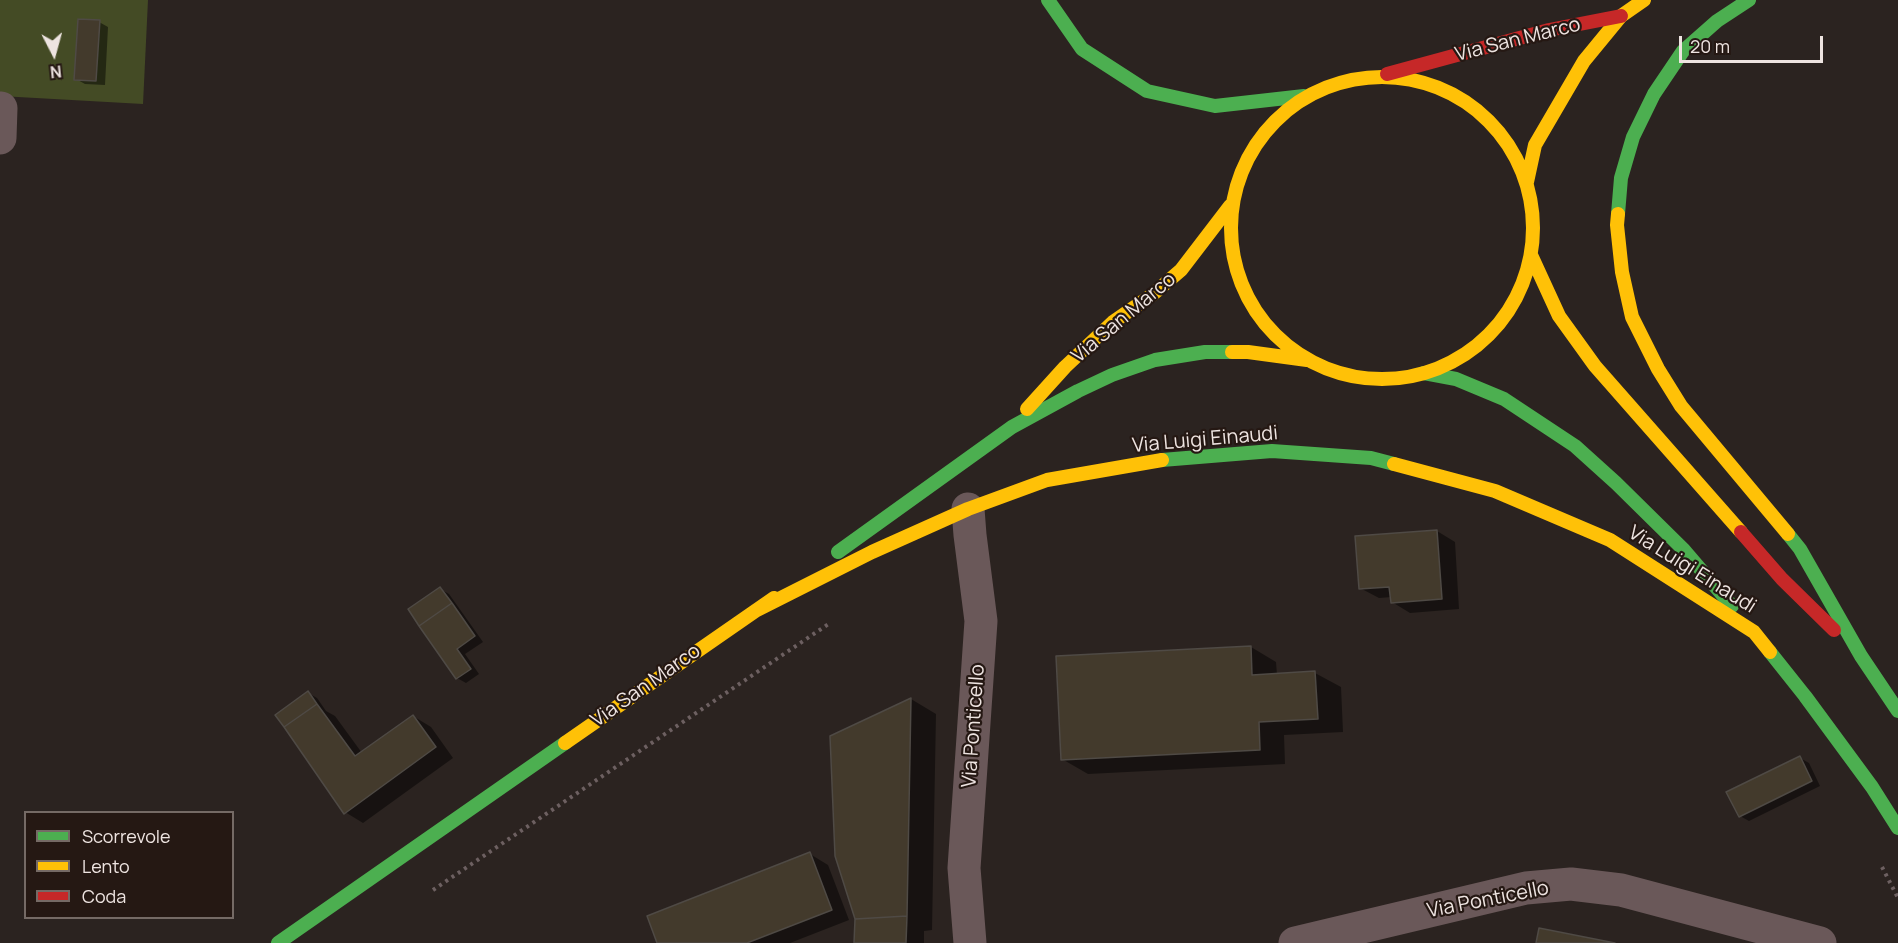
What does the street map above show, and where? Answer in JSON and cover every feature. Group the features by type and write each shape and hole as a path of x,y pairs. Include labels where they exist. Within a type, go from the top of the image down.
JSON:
{"main road":[{"path":"1048,0 1082,49 1147,91 1215,106 1304,96 1328,85 1354,78 1381,76 1443,88 1495,126 1527,182 1533,218 1531,255 1518,295 1495,329 1463,356 1424,373 1385,380 1345,375 1307,360 1261,321 1234,267 1230,206 1255,143 1304,96"},
{"name":"Via San Marco","path":"1527,182 1535,145 1584,62 1621,16 1644,0"},
{"name":"Via Luigi Einaudi","path":"1749,0 1718,21 1683,51 1654,94 1633,137 1621,178 1617,225 1622,272 1632,317 1658,369 1681,406 1800,549 1861,656 1898,711"},
{"name":"Via San Marco","path":"1381,76 1549,30 1621,16"},
{"name":"Via San Marco","path":"1012,427 1065,367 1113,322 1152,295 1181,270 1230,206"},
{"name":"Via Luigi Einaudi","path":"1531,255 1559,316 1596,366 1782,579 1861,656"},
{"name":"Via San Marco","path":"278,943 755,611 1012,427 1112,375 1155,360 1205,352 1248,352 1307,360"},
{"name":"Via Luigi Einaudi","path":"1424,373 1456,379 1504,399 1575,446 1684,550 1805,696 1872,787 1898,828"},
{"name":"Via Luigi Einaudi","path":"755,611 872,552 968,509 1047,480 1154,461 1272,451 1371,458 1495,491 1610,540 1754,632"}],"street":[{"name":"Via Ponticello","path":"968,509 981,621 964,868 970,943"},
{"name":"Via Ponticello","path":"1295,943 1526,888 1571,884 1621,891 1820,943"}],"path":[{"path":"426,895 834,621"},
{"path":"1882,866 1898,898"}],"green space":[{"path":"0,0 148,0 143,104 0,96"}],"building":[{"path":"78,19 100,20 96,81 74,80"},
{"path":"1437,530 1442,599 1391,603 1389,587 1359,589 1355,536"},
{"path":"440,587 452,603 419,626 408,609"},
{"path":"452,603 475,636 457,649 471,669 456,679 419,626"},
{"path":"1251,646 1252,675 1315,671 1318,719 1259,722 1260,750 1061,760 1056,656"},
{"path":"308,691 317,704 284,727 275,715"},
{"path":"911,698 907,916 855,919 835,856 830,736"},
{"path":"317,704 355,756 413,715 436,747 344,814 284,727"},
{"path":"1800,756 1812,781 1739,817 1726,792"},
{"path":"810,852 832,910 747,943 657,943 647,916"},
{"path":"907,916 906,943 854,943 855,919"},
{"path":"1539,928 1615,943 1536,943"}],"traffic: fast":[{"path":"1048,0 1082,49 1147,91 1215,106 1304,96"},
{"path":"1618,214 1621,178 1633,137 1654,94 1683,51 1717,21 1749,0"},
{"path":"838,552 1012,427 1078,391 1112,375 1155,360 1205,352 1232,352"},
{"path":"1424,373 1456,379 1504,399 1575,446 1684,550 1732,606"},
{"path":"1162,460 1272,451 1371,458 1394,464"},
{"path":"1788,534 1800,549 1861,656 1898,711"},
{"path":"1770,652 1872,787 1898,828"},
{"path":"278,943 565,743"}],"traffic: slow":[{"path":"1527,182 1535,145 1584,61 1621,16 1644,0"},
{"path":"1382,77 1411,80 1440,89 1466,103 1489,121 1507,144 1521,170 1530,199 1533,228 1530,257 1521,286 1507,312 1489,335 1466,353 1440,367 1411,376 1382,379 1353,376 1324,367 1298,353 1275,335 1257,312 1243,286 1234,257 1231,228 1234,199 1243,170 1257,144 1275,121 1298,103 1324,89 1353,80 1382,77"},
{"path":"1027,409 1065,367 1113,322 1152,295 1181,270 1230,206"},
{"path":"1618,214 1622,272 1632,317 1658,369 1681,406 1788,534"},
{"path":"1531,255 1559,316 1595,366 1741,532"},
{"path":"1232,352 1307,360"},
{"path":"755,611 872,552 968,509 1047,480 1162,460"},
{"path":"1394,464 1495,491 1610,540 1754,632 1770,652"},
{"path":"565,743 774,598"}],"traffic: jam":[{"path":"1387,74 1549,30 1621,16"},
{"path":"1741,532 1782,579 1834,630"}]}
